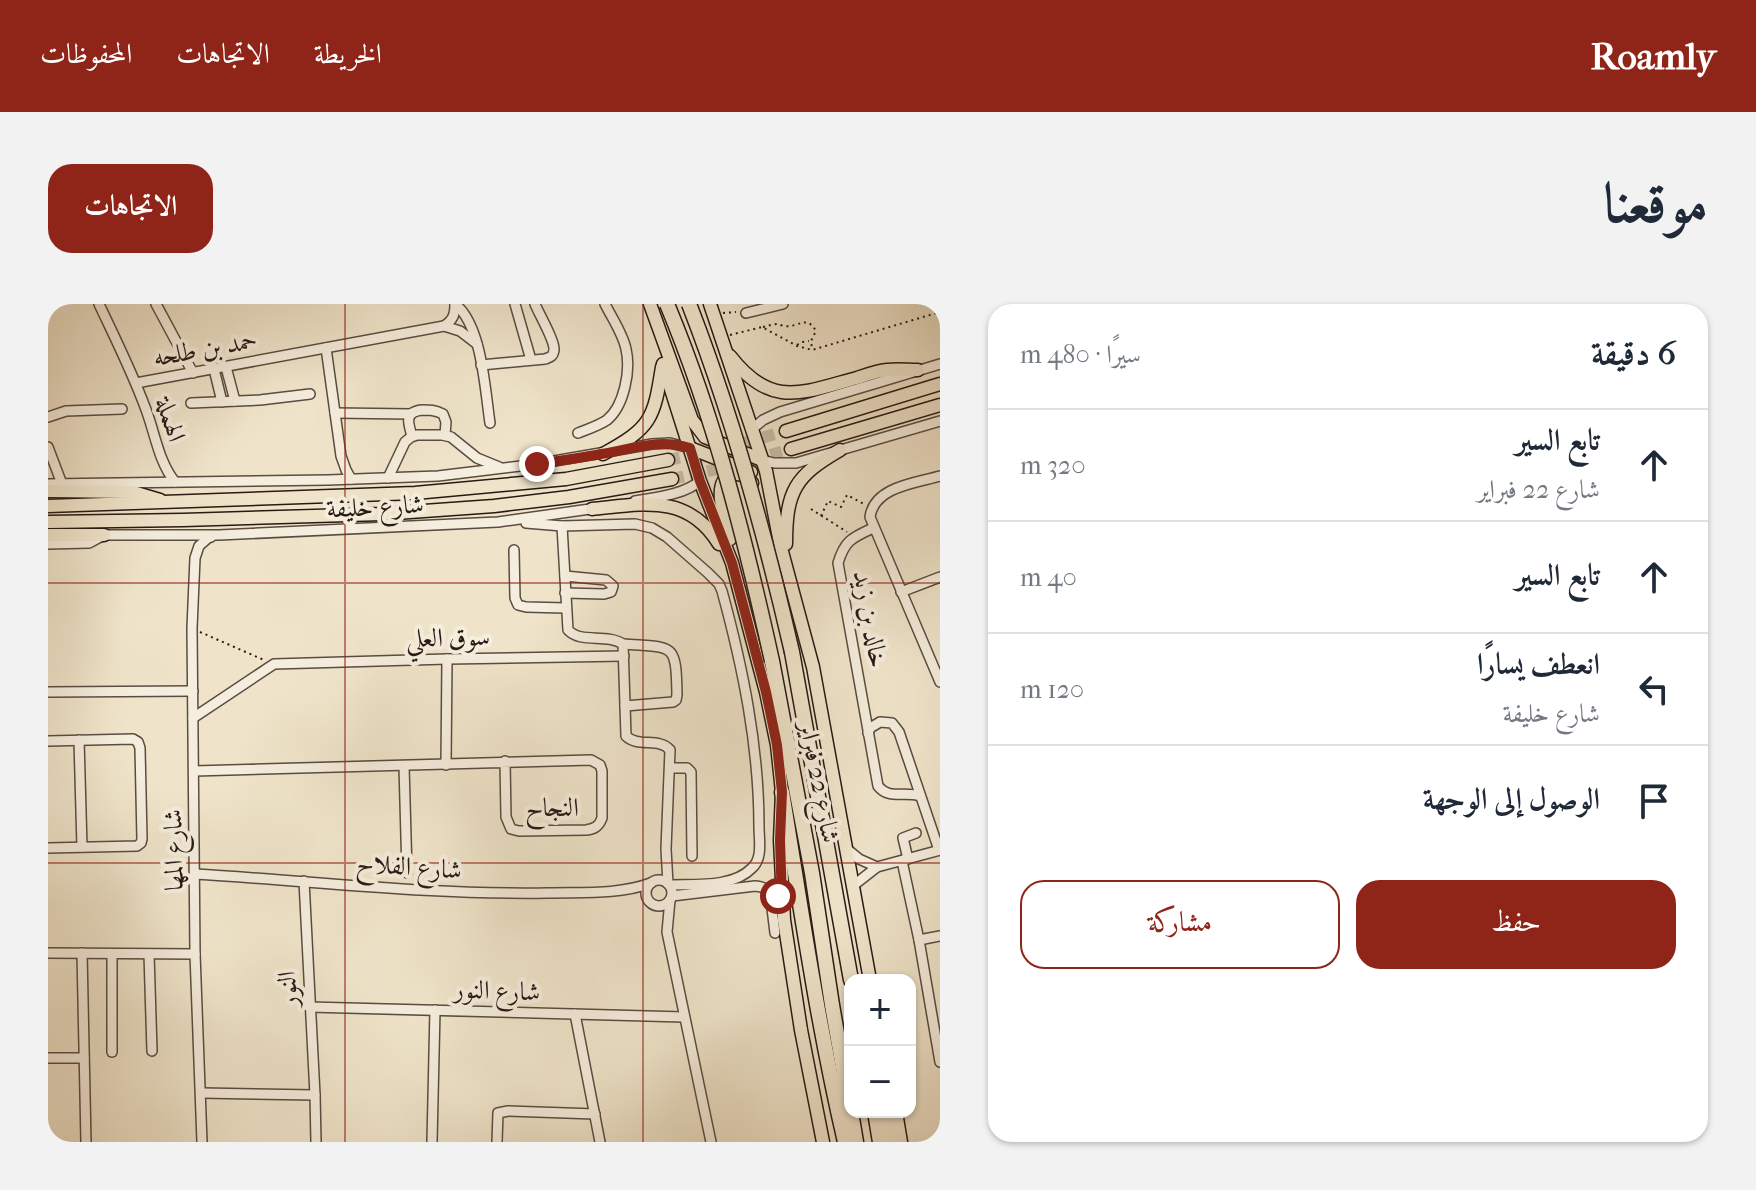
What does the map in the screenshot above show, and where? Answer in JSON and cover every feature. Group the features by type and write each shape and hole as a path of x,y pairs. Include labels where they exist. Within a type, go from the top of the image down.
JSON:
{"highway":[{"name":"شارع 22 فبراير","path":"667,304 691,364 746,546 772,661 812,873 844,1075"},
{"name":"شارع 22 فبراير","path":"689,304 708,355 769,553 792,652 850,974"},
{"path":"782,792 807,955 845,1142"},
{"name":"شارع 22 فبراير","path":"852,1118 856,1142"},
{"path":"876,1118 880,1142"},
{"path":"887,1118 889,1142"}],"main road":[{"path":"650,304 699,432 762,460"},
{"name":"شارع 22 فبراير","path":"712,309 762,460 781,548 813,667 869,974"},
{"path":"603,454 625,442 645,425 657,402 664,341"},
{"path":"723,343 740,369 750,378 782,393 799,393 885,370 918,370"},
{"name":"شارع 22 فبراير","path":"663,364 700,481 732,563 777,745 782,792 777,906 823,1142"},
{"path":"786,431 940,384"},
{"path":"692,420 723,422 743,405"},
{"path":"708,499 738,427 743,405"},
{"path":"791,449 940,405"},
{"path":"730,447 751,430"},
{"path":"690,448 752,473 769,487"},
{"path":"787,567 787,513 793,491 814,465 840,450"},
{"name":"شارع خليفة","path":"48,506 415,493 566,479 668,460"},
{"path":"700,481 722,460"},
{"path":"732,563 720,495 721,485 731,475 745,476 752,482 781,548"},
{"name":"شارع خليفة","path":"48,522 382,514 524,503 672,479"},
{"path":"48,491 133,492 166,503"},
{"path":"592,509 667,505 691,513 717,540 737,583"},
{"path":"48,535 104,535"},
{"path":"897,1118 901,1142"}],"street":[{"name":"الهملة","path":"99,304 136,383 162,460 175,482"},
{"path":"156,304 193,373"},
{"path":"444,326 452,320 455,304 463,310 472,327 490,423"},
{"path":"515,304 531,360"},
{"path":"481,365 549,358 554,352 553,344 535,304"},
{"path":"578,433 599,425 612,415 627,377 627,350 605,304"},
{"path":"746,313 783,304"},
{"name":"حمد بن طلحه","path":"136,383 444,326"},
{"path":"444,326 460,331 477,344"},
{"path":"326,348 341,456 351,479"},
{"path":"751,430 780,412 940,364"},
{"path":"226,367 235,401"},
{"path":"214,369 222,402"},
{"path":"191,403 310,394"},
{"path":"48,417 66,411 122,409"},
{"path":"335,413 440,412 446,419 445,435"},
{"path":"411,414 408,424 412,436"},
{"path":"762,460 796,463 940,421"},
{"path":"388,478 405,442 412,436 445,435 477,458 506,468"},
{"name":"شارع خليفة","path":"48,484 438,476 663,443 690,448"},
{"path":"48,447 62,484"},
{"path":"328,480 335,473 341,456"},
{"name":"الهملة","path":"152,482 162,460"},
{"path":"940,476 880,496 871,508 870,517 901,592 937,666 940,682"},
{"name":"شارع خليفة","path":"48,544 89,543 104,535 172,537 498,522 672,494 700,481"},
{"path":"498,522 562,526 635,524 652,528 667,537 719,584 751,716 759,799 759,856 752,868 733,879 670,891"},
{"path":"562,526 565,608 571,634 618,640 623,644 661,647 674,654 677,695 673,702 625,706"},
{"name":"خالد بن زيد","path":"873,528 855,536 842,549 838,563 877,781 881,791 891,796 909,793 920,796"},
{"path":"195,558 199,546 208,538 219,535"},
{"path":"172,537 183,541 195,558"},
{"path":"514,550 515,598 518,605 565,608"},
{"name":"شارع المها","path":"195,558 192,628 195,954 202,1142"},
{"path":"565,576 606,580 613,586 611,592 604,594 565,593"},
{"path":"901,592 940,577"},
{"path":"623,644 628,739 666,745 670,750 667,932 711,1142"},
{"name":"سوق العلي","path":"274,664 624,656"},
{"path":"446,765 447,659"},
{"path":"193,718 274,664"},
{"path":"48,692 193,691"},
{"path":"854,885 877,867 939,850 896,727 892,723 880,722 868,733"},
{"path":"48,741 133,739 138,742 142,839 137,846 48,848"},
{"path":"79,740 82,847"},
{"name":"النجاح","path":"194,771 446,765 505,761 586,759 596,761 602,771 600,823 586,830 511,829 506,817 505,761"},
{"path":"404,766 407,873"},
{"path":"670,768 687,768 691,772 692,856"},
{"path":"916,833 903,838 905,860 940,1062"},
{"path":"666,849 647,892 667,932"},
{"path":"848,850 877,867"},
{"name":"شارع الفلاح","path":"195,874 515,893 620,891 653,882"},
{"path":"653,882 662,880 670,891"},
{"name":"النور","path":"304,881 316,1142"},
{"path":"670,891 762,887 774,892 777,906 775,933"},
{"name":"شارع الفلاح","path":"620,891 651,902"},
{"path":"651,902 664,904 670,891"},
{"path":"919,940 940,936"},
{"path":"48,953 195,954"},
{"path":"82,953 86,1142"},
{"path":"112,954 112,1052"},
{"path":"149,954 152,1051"},
{"path":"927,983 940,981"},
{"name":"شارع النور","path":"309,1007 684,1017"},
{"path":"432,1142 435,1010"},
{"path":"575,1014 600,1142"},
{"path":"48,1058 84,1058"},
{"path":"202,1093 315,1095"},
{"path":"497,1142 498,1113 595,1114"}],"path":[{"path":"712,309 746,313"},
{"path":"762,327 797,346 812,350 940,312"},
{"path":"723,343 762,327 778,324 787,327 805,322 816,331 811,341 812,350"},
{"path":"797,346 811,341"},
{"path":"821,516 828,501 841,507 847,495 871,508"},
{"path":"811,509 855,536"},
{"path":"192,628 274,664"}],"tunnel":[{"path":"728,447 786,431"},
{"path":"753,460 791,449"},
{"path":"668,460 702,453"},
{"path":"672,479 731,466"}],"route":[{"path":"537,464 652,444 670,443 690,448 732,563 754,641 777,745 782,792 782,902 778,896"}]}
